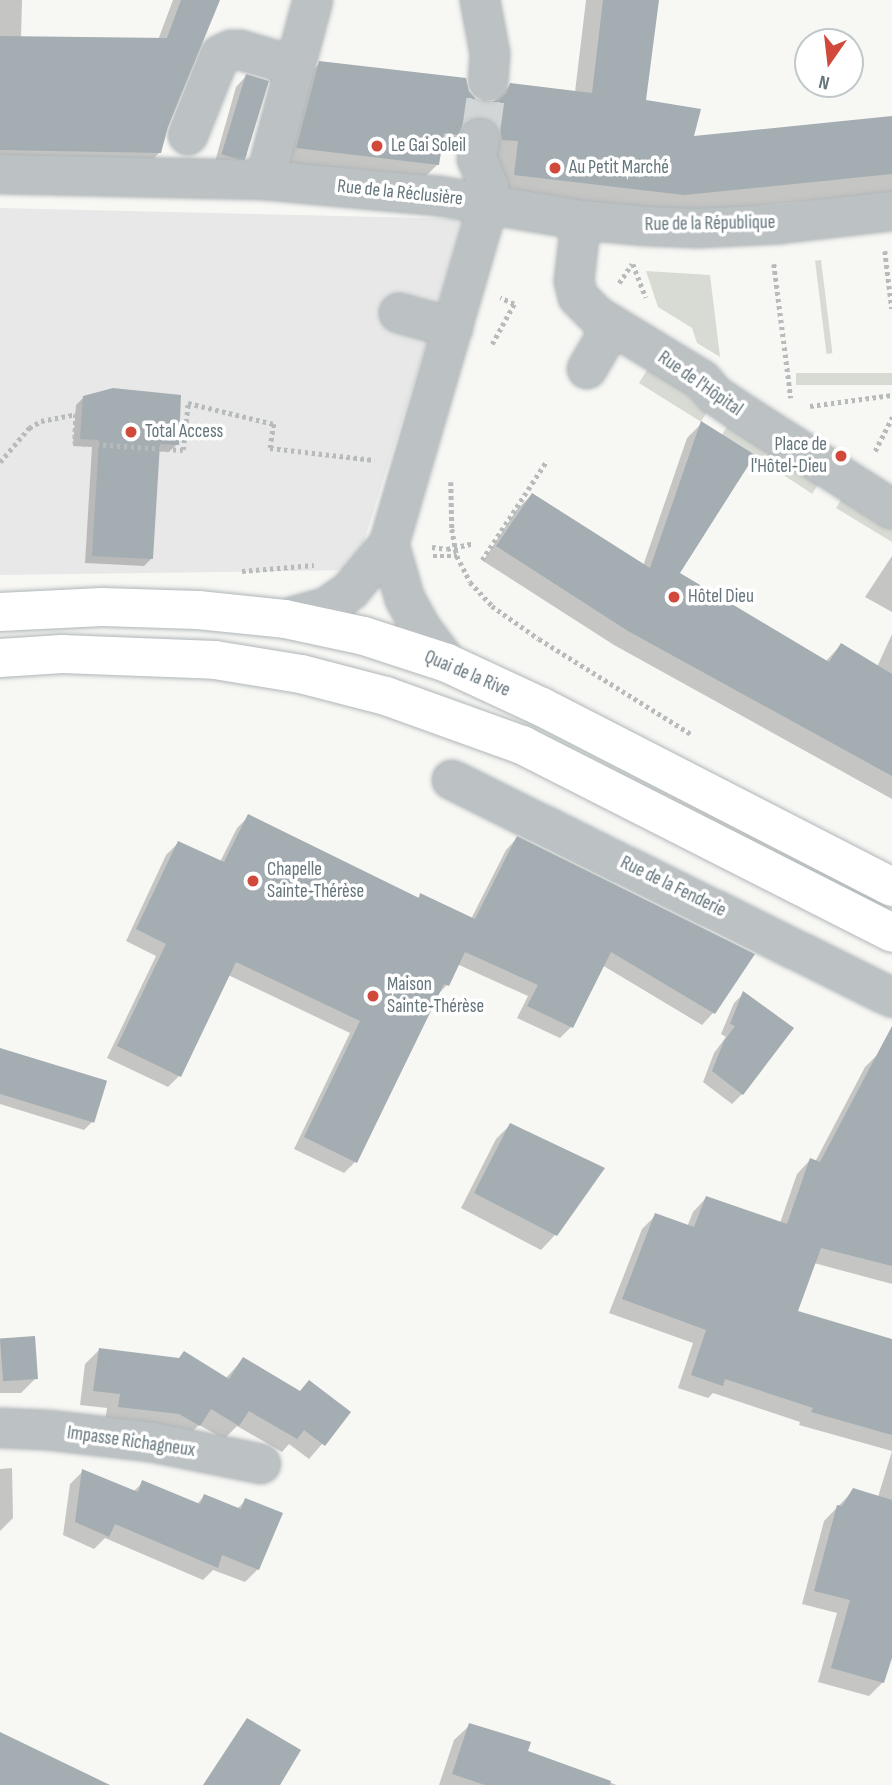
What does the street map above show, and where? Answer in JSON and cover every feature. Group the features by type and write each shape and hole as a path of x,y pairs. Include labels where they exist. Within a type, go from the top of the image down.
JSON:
{"main road":[{"name":"Quai de la Rive","path":"0,612 102,607 198,610 285,619 364,636 447,663 542,707 892,887"},
{"path":"0,658 74,654 215,660 300,674 386,696 522,745 892,933"}],"street":[{"path":"265,180 313,0"},
{"path":"480,0 490,54 488,81"},
{"path":"188,135 220,55 230,50 240,50 295,66"},
{"path":"480,138 477,159 489,187 486,202"},
{"name":"Rue de la Réclusière","path":"0,174 265,180 486,202 453,328 391,541"},
{"name":"Rue de la République","path":"486,202 581,220 698,228 779,224 888,229"},
{"name":"Rue de l'Hôpital","path":"581,220 575,273 578,297 612,326 702,380 715,395 737,410 892,509"},
{"path":"407,316 453,328"},
{"path":"587,369 612,326"},
{"path":"285,619 311,614 350,591 391,541"},
{"path":"391,541 405,599 423,631 447,663"},
{"name":"Rue de la Fenderie","path":"452,780 892,997"},
{"name":"Impasse Richagneux","path":"0,1428 47,1430 152,1442 261,1464"}],"path":[{"path":"888,229 892,309"},
{"path":"774,260 799,449"},
{"path":"793,409 892,396"},
{"path":"0,462 29,428 41,421 76,414 75,443 183,450 188,403 274,424 270,448 377,461"},
{"path":"482,560 546,462"},
{"path":"391,541 438,549 471,544"},
{"path":"391,541 436,556 457,556 470,582 492,606 602,681 693,735"},
{"path":"317,569 291,574 231,573 295,569 325,561"}],"shaded area":[{"path":"0,208 465,219 355,570 0,575"},
{"path":"821,260 832,353 827,354 815,261"},
{"path":"646,271 710,275 720,357 697,343 692,328 658,307"},
{"path":"649,367 711,406 701,422 639,383"},
{"path":"796,373 892,373 892,385 796,385"},
{"path":"732,419 823,478 812,494 722,435"},
{"path":"846,492 892,520 892,542 836,508"}],"building":[{"path":"181,0 220,0 168,127 161,153 0,150 0,36 167,38"},
{"path":"603,0 659,0 646,100 701,109 694,136 892,116 892,174 684,195 514,175 518,141 502,140 500,129 494,121 482,116 463,124 458,135 444,133 439,165 296,148 319,61 466,78 469,91 476,99 486,103 498,100 506,93 510,83 592,93"},
{"path":"246,74 269,81 244,161 221,154"},
{"path":"113,388 181,395 179,445 160,444 153,559 92,556 99,440 80,439 83,396"},
{"name":"Hôtel Dieu","path":"701,421 755,455 680,573 829,662 841,643 892,674 892,776 628,631 496,546 532,493 650,568"},
{"name":"Maison Sainte-Thérèse","path":"248,814 419,898 420,893 475,919 517,836 755,954 715,1014 611,952 573,1028 527,1006 538,985 465,952 449,986 444,984 357,1163 304,1137 360,1021 236,962 181,1077 117,1046 166,944 136,929 178,841 224,862"},
{"path":"743,991 794,1028 743,1095 712,1071 724,1041 735,1026 730,1024"},
{"path":"892,1026 892,1266 821,1248 798,1311 892,1339 892,1435 811,1412 813,1408 725,1379 723,1386 691,1375 706,1330 622,1299 655,1213 694,1227 706,1196 787,1224 810,1158 820,1162"},
{"path":"0,1048 107,1081 94,1123 0,1094"},
{"path":"510,1123 605,1168 557,1236 474,1193"},
{"path":"35,1336 38,1379 3,1381 0,1338"},
{"path":"99,1348 179,1358 184,1351 229,1379 243,1357 300,1391 309,1380 351,1412 325,1446 304,1430 297,1439 249,1411 239,1426 211,1409 200,1426 179,1414 118,1407 120,1394 93,1391"},
{"path":"82,1469 138,1492 142,1480 200,1504 204,1494 241,1509 245,1498 283,1513 259,1570 222,1555 218,1568 115,1524 109,1537 75,1522"},
{"path":"853,1488 892,1500 892,1658 884,1683 831,1668 850,1600 814,1591 837,1505 842,1506"},
{"path":"247,1718 301,1750 280,1785 203,1785"},
{"path":"469,1723 531,1742 528,1751 611,1781 610,1785 485,1785 452,1774"},
{"path":"0,1732 110,1785 0,1785"}],"tunnel":[{"path":"480,138 488,81"}],"place":[{"name":"Le Gai Soleil","path":"377,146"},
{"name":"Au Petit Marché","path":"555,168"},
{"name":"Total Access","path":"131,432"},
{"name":"Place de l'Hôtel-Dieu","path":"841,456"},
{"name":"Hôtel Dieu","path":"674,597"},
{"name":"Chapelle Sainte-Thérèse","path":"253,881"},
{"name":"Maison Sainte-Thérèse","path":"373,996"}]}
